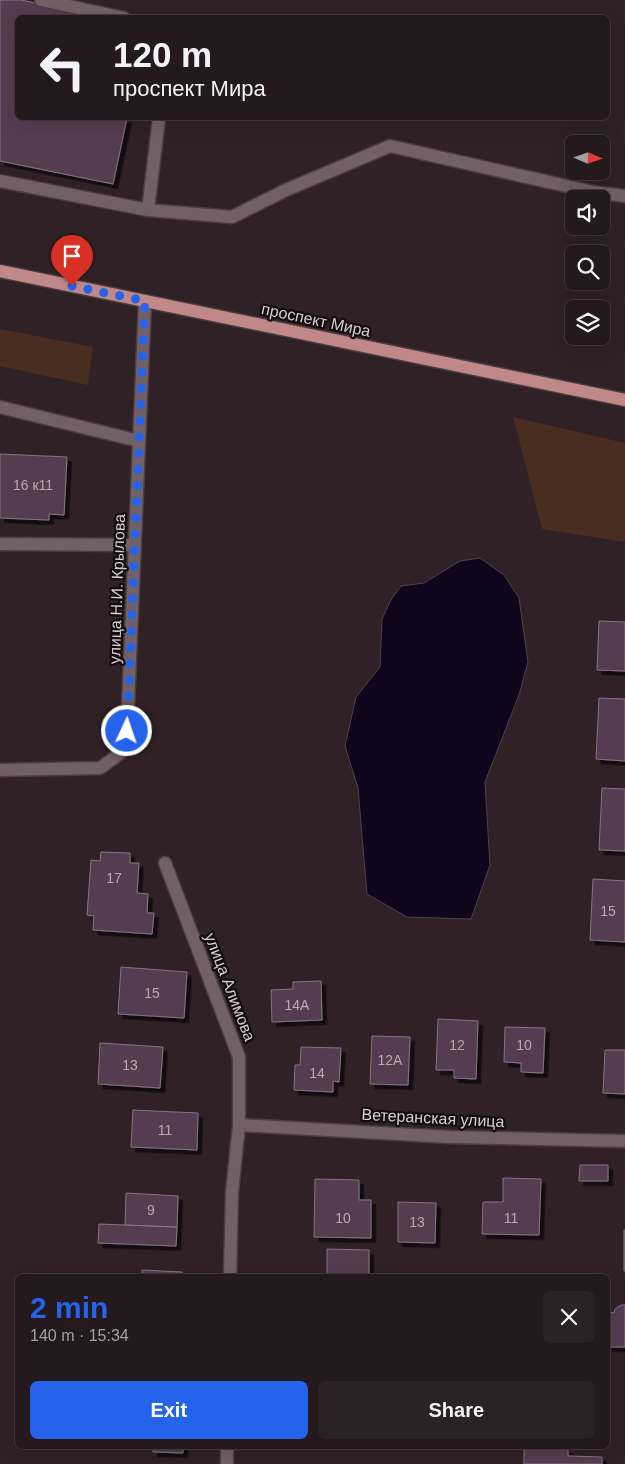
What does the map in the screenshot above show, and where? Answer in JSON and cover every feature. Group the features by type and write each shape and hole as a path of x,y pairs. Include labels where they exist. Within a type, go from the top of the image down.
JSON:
{"main road":[{"name":"проспект Мира","path":"0,270 625,400"}],"street":[{"path":"41,0 110,15"},
{"path":"148,210 159,120"},
{"path":"0,181 148,210 232,218 286,190 390,146 593,192 625,196"},
{"name":"улица Н.И. Крылова","path":"0,770 100,768 122,752 127,731 145,301"},
{"path":"0,407 139,441"},
{"path":"0,544 135,545"},
{"name":"улица Алимова","path":"165,863 239,1057 240,1125 232,1192 230,1274"},
{"name":"Ветеранская улица","path":"240,1125 450,1137 625,1141"},
{"path":"227,1449 227,1464"}],"shaded area":[{"path":"0,329 93,347 88,385 0,366"},
{"path":"513,417 625,443 625,542 542,529"},
{"path":"480,558 504,575 519,598 528,662 519,695 485,782 490,865 471,919 407,917 367,894 358,788 345,746 356,697 380,667 382,619 392,598 401,586 424,583 460,561"}],"building":[{"path":"0,0 21,0 93,15 15,15 15,120 127,120 113,184 0,161"},
{"path":"0,454 67,457 64,515 49,514 49,520 0,518"},
{"path":"599,621 625,622 625,671 597,670"},
{"path":"599,698 625,699 625,761 596,759"},
{"path":"602,788 625,789 625,851 599,850"},
{"path":"101,852 130,853 130,863 139,863 137,893 148,894 147,913 154,913 152,934 93,930 94,916 87,915 91,860 100,861"},
{"path":"593,879 625,881 625,942 590,940"},
{"path":"121,967 187,972 184,1018 118,1014"},
{"path":"321,981 322,1020 272,1022 271,990 293,989 293,982"},
{"path":"438,1019 478,1021 476,1079 454,1078 454,1070 436,1070"},
{"path":"505,1027 545,1028 543,1073 521,1072 521,1063 504,1062"},
{"path":"372,1036 410,1037 408,1085 370,1084"},
{"path":"100,1043 163,1047 160,1088 98,1084"},
{"path":"301,1047 341,1048 339,1082 333,1081 333,1092 294,1090 295,1065 300,1065"},
{"path":"605,1050 625,1050 625,1094 603,1093"},
{"path":"133,1110 198,1113 197,1150 131,1147"},
{"path":"580,1165 608,1165 608,1181 579,1181"},
{"path":"503,1178 541,1179 539,1235 482,1234 483,1202 503,1202"},
{"path":"315,1179 359,1180 359,1200 371,1200 371,1238 314,1237"},
{"path":"126,1193 178,1196 177,1227 125,1225"},
{"path":"398,1202 436,1203 435,1243 398,1242"},
{"path":"99,1224 177,1227 176,1246 98,1243"},
{"path":"625,1230 625,1271 624,1271"},
{"path":"327,1249 369,1250 369,1274 327,1274"},
{"path":"142,1270 182,1272 182,1274 142,1274"},
{"path":"625,1305 625,1347 610,1347 610,1312 614,1313 615,1309"},
{"path":"153,1449 183,1449 183,1453 153,1452"},
{"path":"524,1449 568,1449 568,1456 602,1457 602,1464 524,1464"}],"route":[{"path":"72,286 145,301 127,731"}]}
